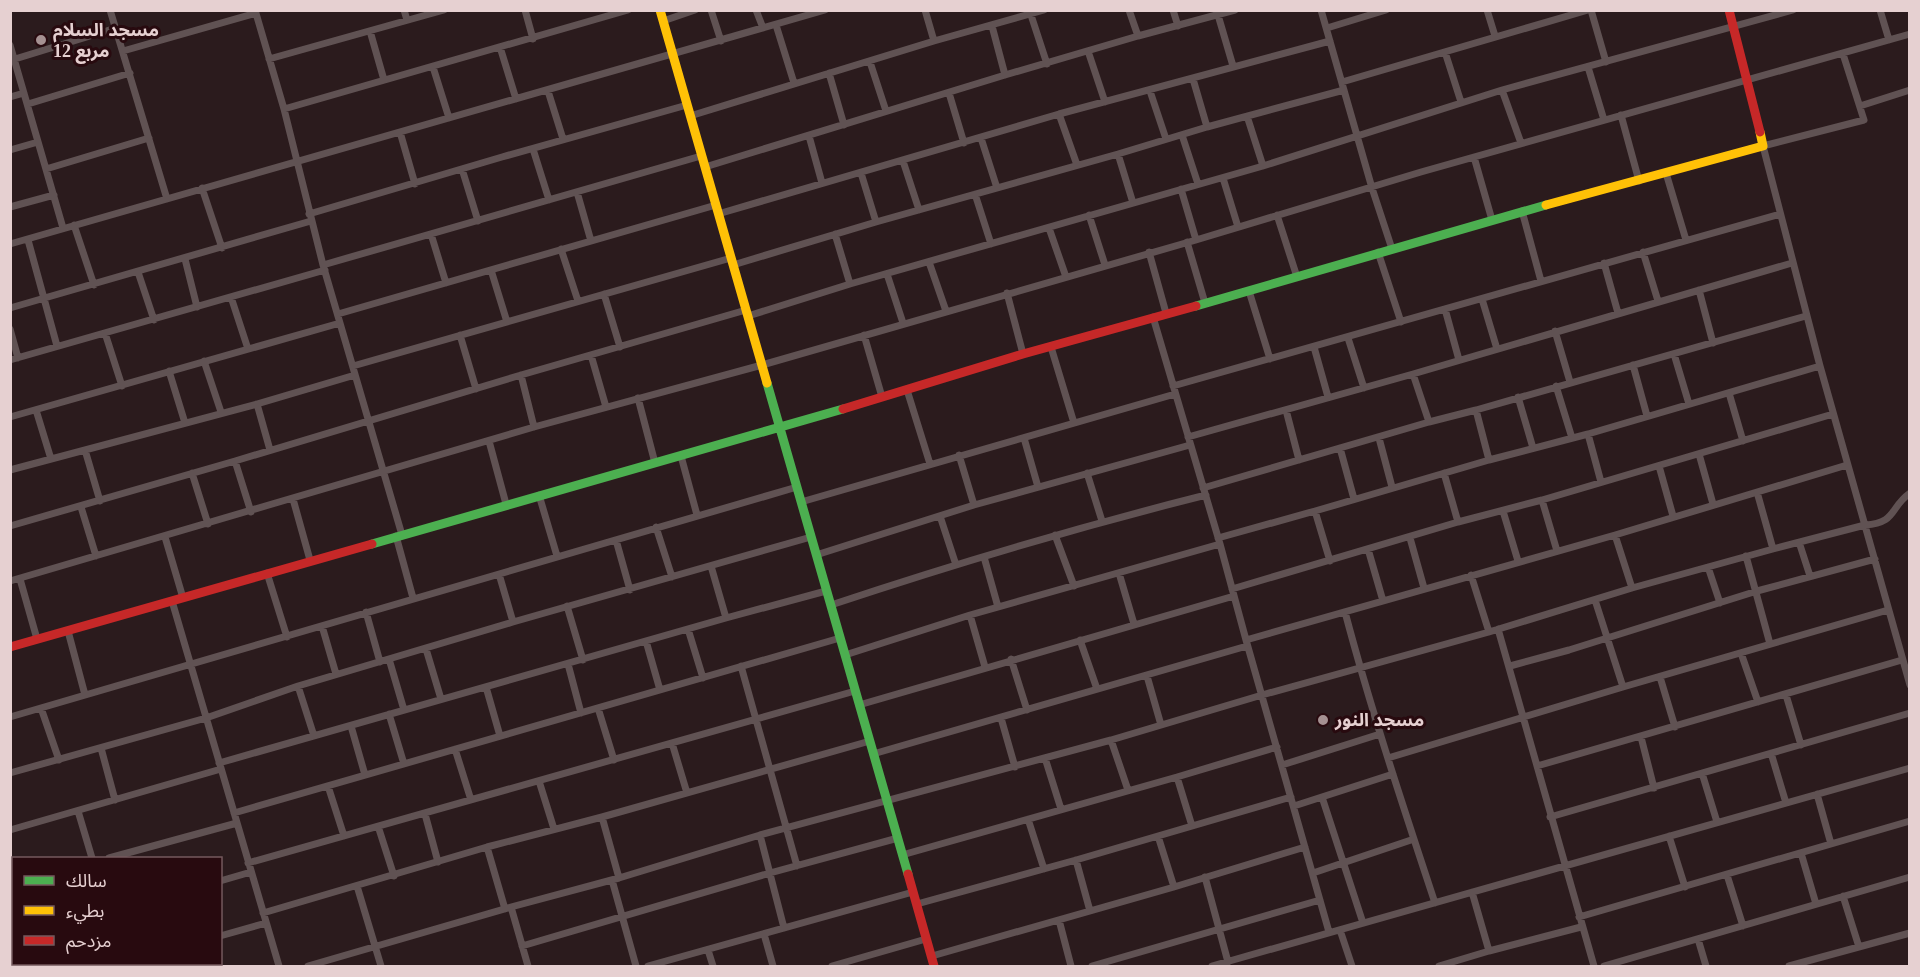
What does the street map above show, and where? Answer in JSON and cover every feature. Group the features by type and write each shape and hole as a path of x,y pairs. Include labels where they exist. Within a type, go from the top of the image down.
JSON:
{"street":[{"path":"110,10 166,199"},
{"path":"404,10 407,20"},
{"path":"269,58 444,10"},
{"path":"525,10 533,39"},
{"path":"284,109 628,10"},
{"path":"660,10 934,966"},
{"path":"663,21 695,10"},
{"path":"711,10 721,41"},
{"path":"756,10 763,28"},
{"path":"10,244 673,55 776,25 802,14 825,10"},
{"path":"925,10 934,41"},
{"path":"690,116 934,41 1044,10"},
{"path":"1129,10 1138,36"},
{"path":"1173,10 1178,26"},
{"path":"705,167 1005,75 1235,10"},
{"path":"1321,10 1372,188 1392,249"},
{"path":"1327,28 1386,10"},
{"path":"1487,10 1495,36"},
{"path":"1342,82 1445,52 1559,14 1589,10 1606,62"},
{"path":"1729,10 1806,316 1910,685"},
{"path":"10,526 81,507 520,375 1223,178 1502,90 1793,10"},
{"path":"1880,10 1889,40"},
{"path":"123,51 255,12 284,109 324,268 384,472 413,598"},
{"path":"1031,15 1047,64"},
{"path":"1218,15 1233,66"},
{"path":"776,25 794,83"},
{"path":"992,26 1005,75"},
{"path":"15,59 116,28"},
{"path":"370,31 384,80"},
{"path":"10,581 534,427 762,365 1196,240 1372,188 1421,171 1910,34"},
{"path":"338,314 561,249 861,173 1059,114 1330,40"},
{"path":"10,45 63,228"},
{"path":"500,48 516,99"},
{"path":"1088,51 1106,102"},
{"path":"1445,52 1461,102"},
{"path":"10,647 681,456 1023,354 1522,211 1864,120 1843,54"},
{"path":"870,62 886,111"},
{"path":"433,67 449,118"},
{"path":"1588,67 1604,120"},
{"path":"829,73 844,125"},
{"path":"28,104 129,74"},
{"path":"1193,79 1207,127"},
{"path":"548,90 562,140"},
{"path":"353,366 578,301 835,234 1344,90"},
{"path":"1502,90 1521,143"},
{"path":"1860,106 1910,90"},
{"path":"1150,91 1166,139"},
{"path":"10,97 24,93"},
{"path":"950,93 964,143"},
{"path":"10,308 222,248 462,169 687,105"},
{"path":"1059,114 1077,165"},
{"path":"1621,115 1639,181"},
{"path":"1247,116 1263,166"},
{"path":"400,132 415,184"},
{"path":"1182,135 1198,184"},
{"path":"809,136 822,183"},
{"path":"46,170 149,138"},
{"path":"981,138 996,188"},
{"path":"10,150 38,142"},
{"path":"533,149 549,200"},
{"path":"1118,154 1133,203"},
{"path":"10,329 14,359 154,320 431,234 701,156"},
{"path":"1474,157 1492,220"},
{"path":"903,161 919,210"},
{"path":"462,169 478,221"},
{"path":"861,173 876,222"},
{"path":"1666,173 1686,240"},
{"path":"1223,178 1238,227"},
{"path":"202,188 222,248"},
{"path":"1181,189 1196,240"},
{"path":"577,192 591,241"},
{"path":"975,194 991,244"},
{"path":"10,207 54,195"},
{"path":"1522,211 1541,280"},
{"path":"801,502 1074,423 1270,359 1541,280 1780,214"},
{"path":"1277,215 1297,277"},
{"path":"1089,216 1105,265"},
{"path":"74,225 94,285"},
{"path":"1049,228 1066,277"},
{"path":"431,234 446,283"},
{"path":"835,234 850,284"},
{"path":"28,240 57,346"},
{"path":"1187,242 1205,303"},
{"path":"561,249 578,301"},
{"path":"1149,252 1166,313"},
{"path":"1378,252 1401,322"},
{"path":"1643,252 1658,302"},
{"path":"185,259 197,307"},
{"path":"929,262 946,311"},
{"path":"1604,263 1618,313"},
{"path":"816,555 1286,410 1792,263"},
{"path":"490,270 507,322"},
{"path":"138,272 154,320"},
{"path":"887,274 903,323"},
{"path":"1699,290 1713,343"},
{"path":"1249,291 1270,359"},
{"path":"1007,293 1023,354"},
{"path":"604,294 620,347"},
{"path":"231,297 248,349"},
{"path":"1482,299 1497,349"},
{"path":"1445,309 1459,360"},
{"path":"831,605 1299,460 1806,316"},
{"path":"1153,317 1219,541 1329,932"},
{"path":"10,417 340,323"},
{"path":"1556,331 1570,382"},
{"path":"105,333 122,386"},
{"path":"460,335 476,388"},
{"path":"864,335 882,397"},
{"path":"1348,338 1364,388"},
{"path":"1051,347 1074,423"},
{"path":"1314,347 1328,398"},
{"path":"1674,354 1689,404"},
{"path":"591,355 606,407"},
{"path":"204,361 221,412"},
{"path":"1633,365 1647,416"},
{"path":"845,655 970,615 1119,573 1392,487 1588,434 1820,366"},
{"path":"169,371 185,423"},
{"path":"1413,374 1429,422"},
{"path":"10,470 257,404 355,375"},
{"path":"520,375 534,427"},
{"path":"1556,386 1572,438"},
{"path":"907,390 930,464"},
{"path":"1729,393 1743,441"},
{"path":"1518,397 1533,448"},
{"path":"638,398 655,463"},
{"path":"257,404 270,450"},
{"path":"36,410 51,459"},
{"path":"1286,410 1299,460"},
{"path":"1476,410 1489,460"},
{"path":"859,705 1134,624 1458,522 1542,500 1833,414"},
{"path":"1588,434 1601,482"},
{"path":"1024,438 1038,487"},
{"path":"1379,438 1392,487"},
{"path":"489,441 506,504"},
{"path":"1340,448 1354,499"},
{"path":"85,450 100,501"},
{"path":"1699,454 1713,504"},
{"path":"681,456 697,515"},
{"path":"959,456 974,505"},
{"path":"235,461 251,512"},
{"path":"873,753 1147,676 1424,588 1615,535 1848,465"},
{"path":"1659,466 1673,516"},
{"path":"192,473 208,524"},
{"path":"1087,473 1102,521"},
{"path":"1444,473 1458,522"},
{"path":"10,717 797,487"},
{"path":"1757,492 1773,549"},
{"path":"308,966 616,879 760,835 1111,740 1489,632 1632,588 1799,542 1877,524 1891,516 1903,498 1910,493"},
{"path":"539,495 557,556"},
{"path":"293,499 310,560"},
{"path":"1542,500 1557,550"},
{"path":"81,507 96,556"},
{"path":"1315,511 1330,561"},
{"path":"1503,511 1518,561"},
{"path":"940,516 956,565"},
{"path":"656,527 672,577"},
{"path":"1615,535 1632,588"},
{"path":"1055,536 1074,586"},
{"path":"165,537 183,598"},
{"path":"10,773 206,718 336,674 811,537"},
{"path":"1410,538 1424,588"},
{"path":"616,540 630,590"},
{"path":"1799,542 1810,576"},
{"path":"1368,549 1383,601"},
{"path":"1746,556 1770,644"},
{"path":"984,557 998,607"},
{"path":"1510,666 1569,650 1757,591 1875,559"},
{"path":"711,566 726,618"},
{"path":"1708,567 1720,603"},
{"path":"267,573 287,637"},
{"path":"1119,573 1134,624"},
{"path":"499,574 513,622"},
{"path":"1471,574 1489,632"},
{"path":"20,579 37,639"},
{"path":"10,830 115,800 314,736 826,591"},
{"path":"1595,600 1623,687"},
{"path":"172,601 279,966"},
{"path":"567,606 583,660"},
{"path":"1388,759 1623,687 1888,610"},
{"path":"366,612 380,662"},
{"path":"1346,612 1380,734 1435,903"},
{"path":"970,615 985,667"},
{"path":"322,626 336,674"},
{"path":"688,629 703,678"},
{"path":"1498,629 1581,927 1594,966"},
{"path":"68,630 85,695"},
{"path":"234,813 840,638"},
{"path":"1080,640 1097,689"},
{"path":"646,641 660,690"},
{"path":"426,649 441,699"},
{"path":"1741,652 1758,702"},
{"path":"1011,659 1027,710"},
{"path":"389,660 404,710"},
{"path":"1537,766 1902,660"},
{"path":"568,664 581,713"},
{"path":"741,666 797,866"},
{"path":"1147,676 1161,725"},
{"path":"1660,677 1675,727"},
{"path":"298,686 314,736"},
{"path":"486,687 500,736"},
{"path":"248,863 855,691"},
{"path":"1786,695 1801,745"},
{"path":"41,708 58,760"},
{"path":"598,708 614,760"},
{"path":"1550,817 1910,713"},
{"path":"390,714 404,764"},
{"path":"1001,718 1015,767"},
{"path":"351,726 365,775"},
{"path":"1282,765 1380,734"},
{"path":"1641,737 1654,788"},
{"path":"1111,740 1128,790"},
{"path":"263,913 487,847 870,741"},
{"path":"672,743 687,793"},
{"path":"902,855 1277,747"},
{"path":"101,748 115,800"},
{"path":"455,749 471,800"},
{"path":"1771,753 1786,803"},
{"path":"1045,758 1061,809"},
{"path":"1212,966 1910,768"},
{"path":"1702,773 1717,822"},
{"path":"1294,806 1393,774"},
{"path":"1177,777 1192,826"},
{"path":"539,781 554,829"},
{"path":"328,786 344,836"},
{"path":"1817,794 1832,844"},
{"path":"916,904 1292,797"},
{"path":"1322,797 1363,923"},
{"path":"78,811 92,857"},
{"path":"425,814 438,862"},
{"path":"602,817 636,966"},
{"path":"1028,819 1044,869"},
{"path":"1579,917 1910,821"},
{"path":"118,857 135,855 237,823"},
{"path":"378,826 394,876"},
{"path":"760,835 784,928"},
{"path":"1158,836 1174,887"},
{"path":"1669,836 1684,887"},
{"path":"522,946 898,838"},
{"path":"1313,873 1414,839"},
{"path":"487,847 528,966"},
{"path":"932,956 1305,847"},
{"path":"1801,853 1816,904"},
{"path":"1076,860 1090,911"},
{"path":"222,880 251,872"},
{"path":"1727,874 1743,926"},
{"path":"1205,877 1228,962"},
{"path":"1604,966 1910,877"},
{"path":"357,886 381,966"},
{"path":"648,966 676,963 708,950 913,892"},
{"path":"1472,892 1489,951"},
{"path":"1844,896 1859,947"},
{"path":"1092,966 1320,900"},
{"path":"1059,920 1071,966"},
{"path":"222,935 266,923"},
{"path":"1439,966 1581,927"},
{"path":"1340,930 1352,966"},
{"path":"1789,966 1818,963 1859,947 1910,933"},
{"path":"764,934 773,966"},
{"path":"832,966 927,939"},
{"path":"1698,939 1706,966"},
{"path":"708,950 713,966"},
{"path":"1126,957 1129,966"}],"traffic: fast":[{"path":"1196,306 1546,205"},
{"path":"767,383 908,874"},
{"path":"372,544 843,409"}],"traffic: slow":[{"path":"660,10 767,383"},
{"path":"1546,205 1763,146 1760,132"}],"traffic: jam":[{"path":"1729,10 1760,132"},
{"path":"843,409 1023,354 1196,306"},
{"path":"10,647 372,544"},
{"path":"908,874 934,966"}],"place":[{"name":"مسجد السلام مربع 12","path":"41,40"},
{"name":"مسجد النور","path":"1323,720"}]}
